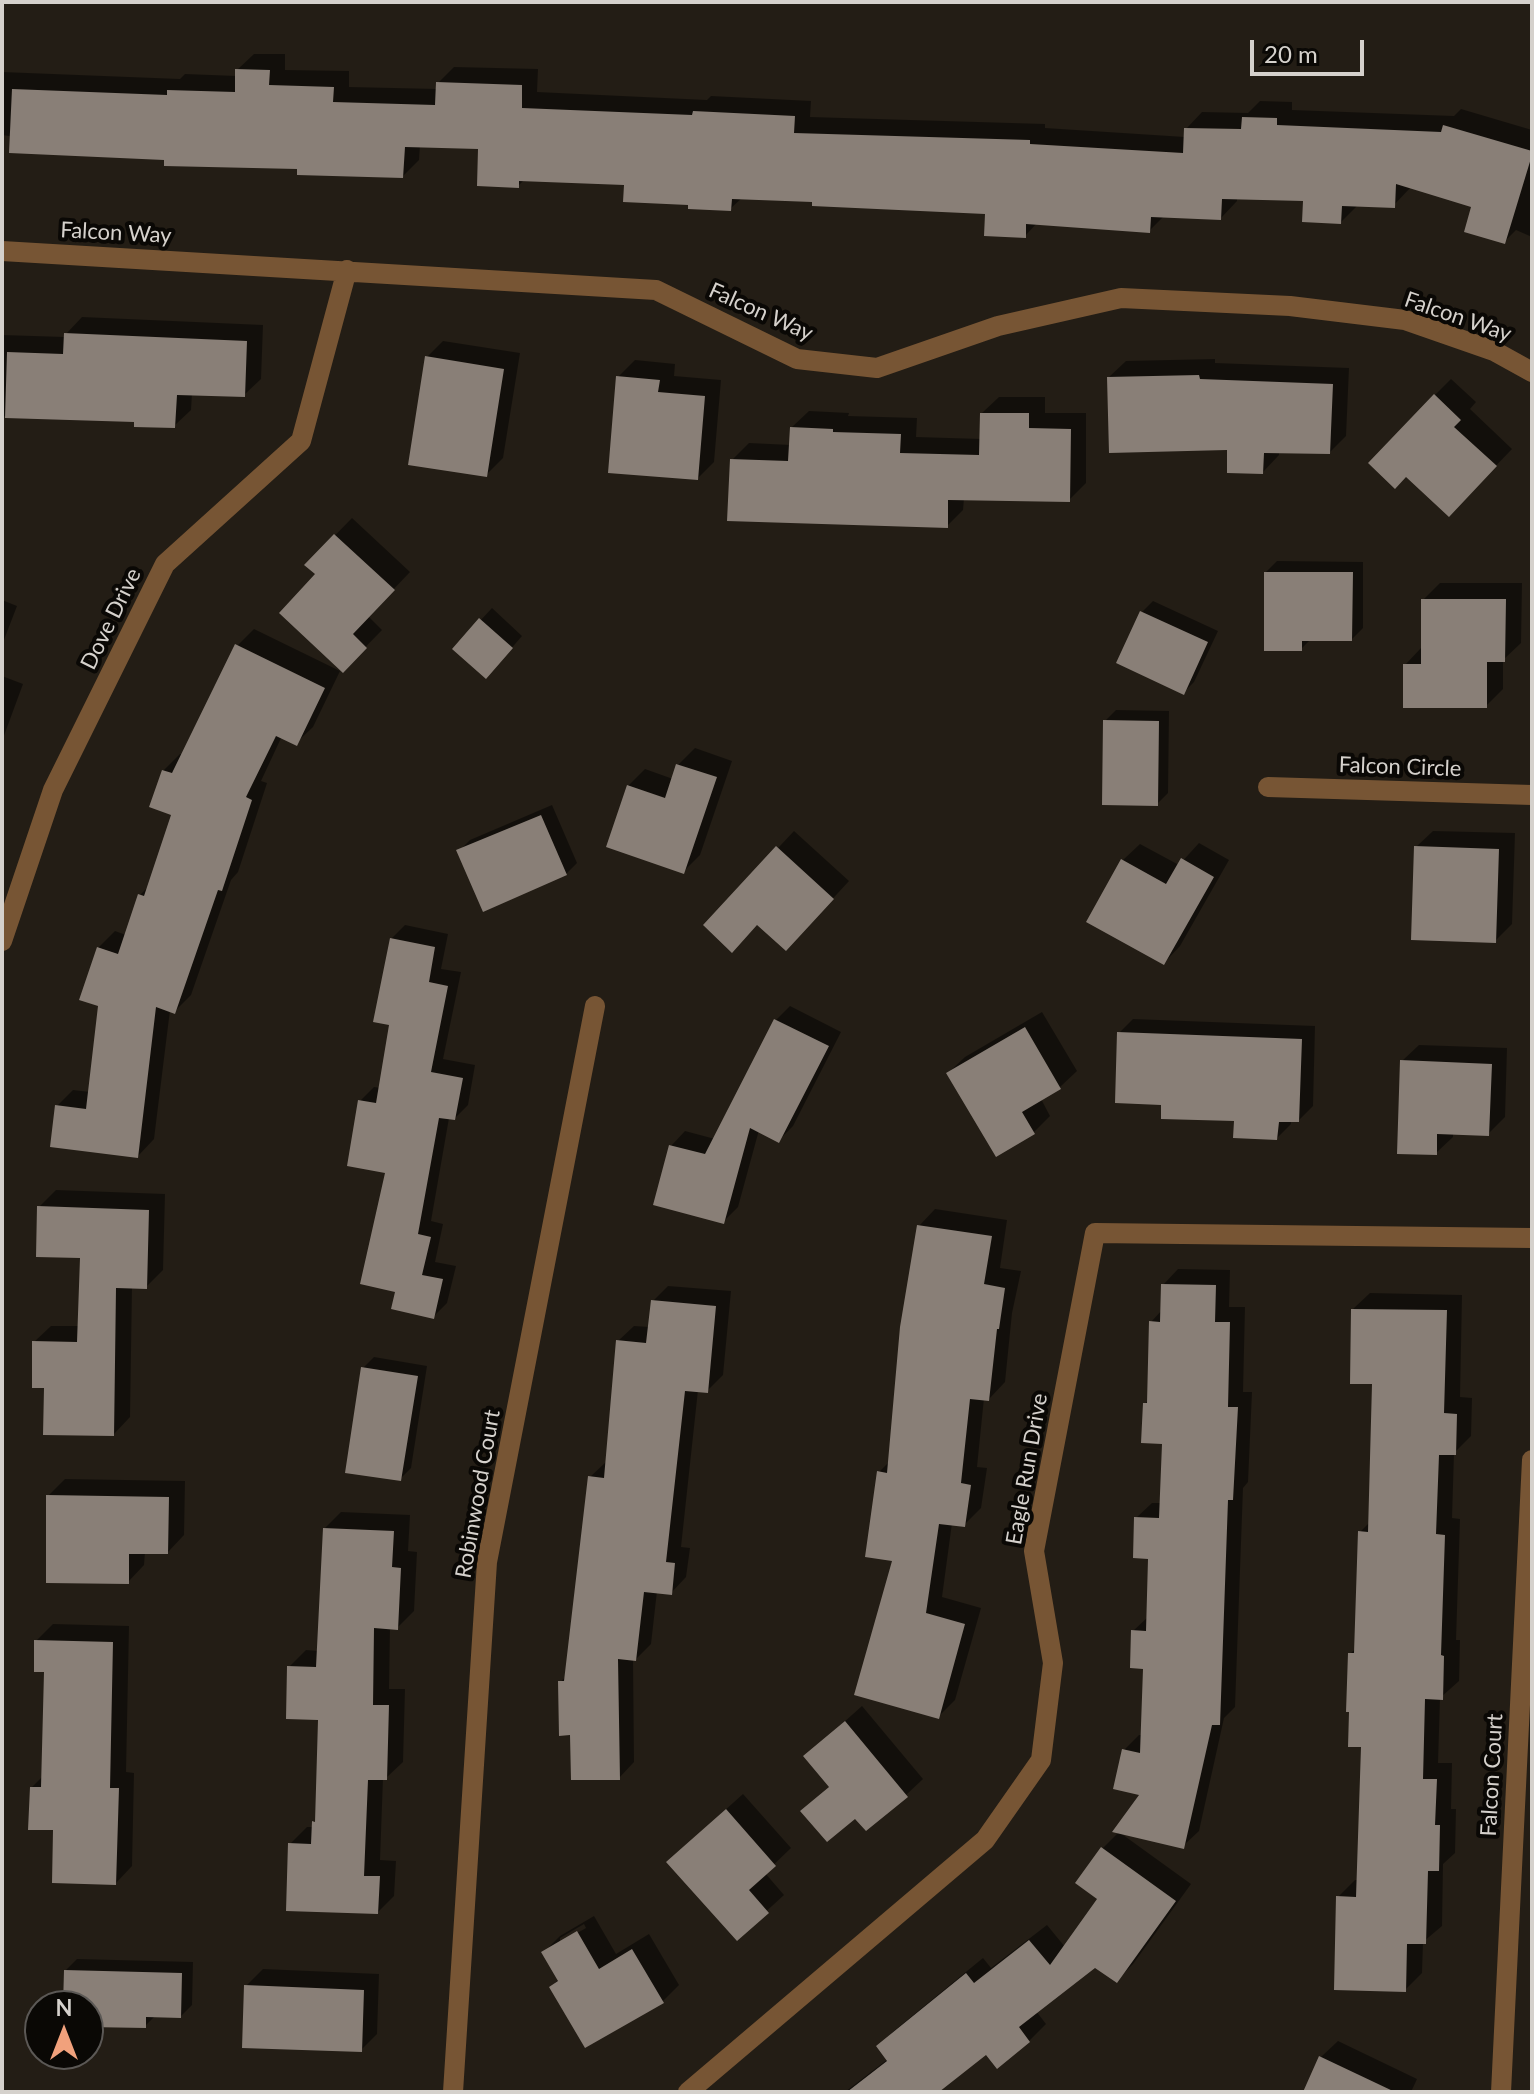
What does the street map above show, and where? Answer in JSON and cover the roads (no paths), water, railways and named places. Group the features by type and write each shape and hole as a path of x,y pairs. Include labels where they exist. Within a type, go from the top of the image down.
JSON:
{"street":[{"name":"Falcon Way","path":"2,251 656,290 797,359 877,368 998,326 1121,298 1290,306 1405,320 1494,351 1532,372"},
{"name":"Dove Drive","path":"2,941 53,790 165,564 301,441 347,270"},
{"name":"Falcon Circle","path":"1268,787 1532,795"},
{"name":"Robinwood Court","path":"453,2092 487,1562 595,1006"},
{"name":"Eagle Run Drive","path":"688,2092 985,1840 1041,1760 1053,1663 1034,1551 1095,1233 1532,1238"},
{"name":"Falcon Court","path":"1501,2092 1532,1460"}]}
